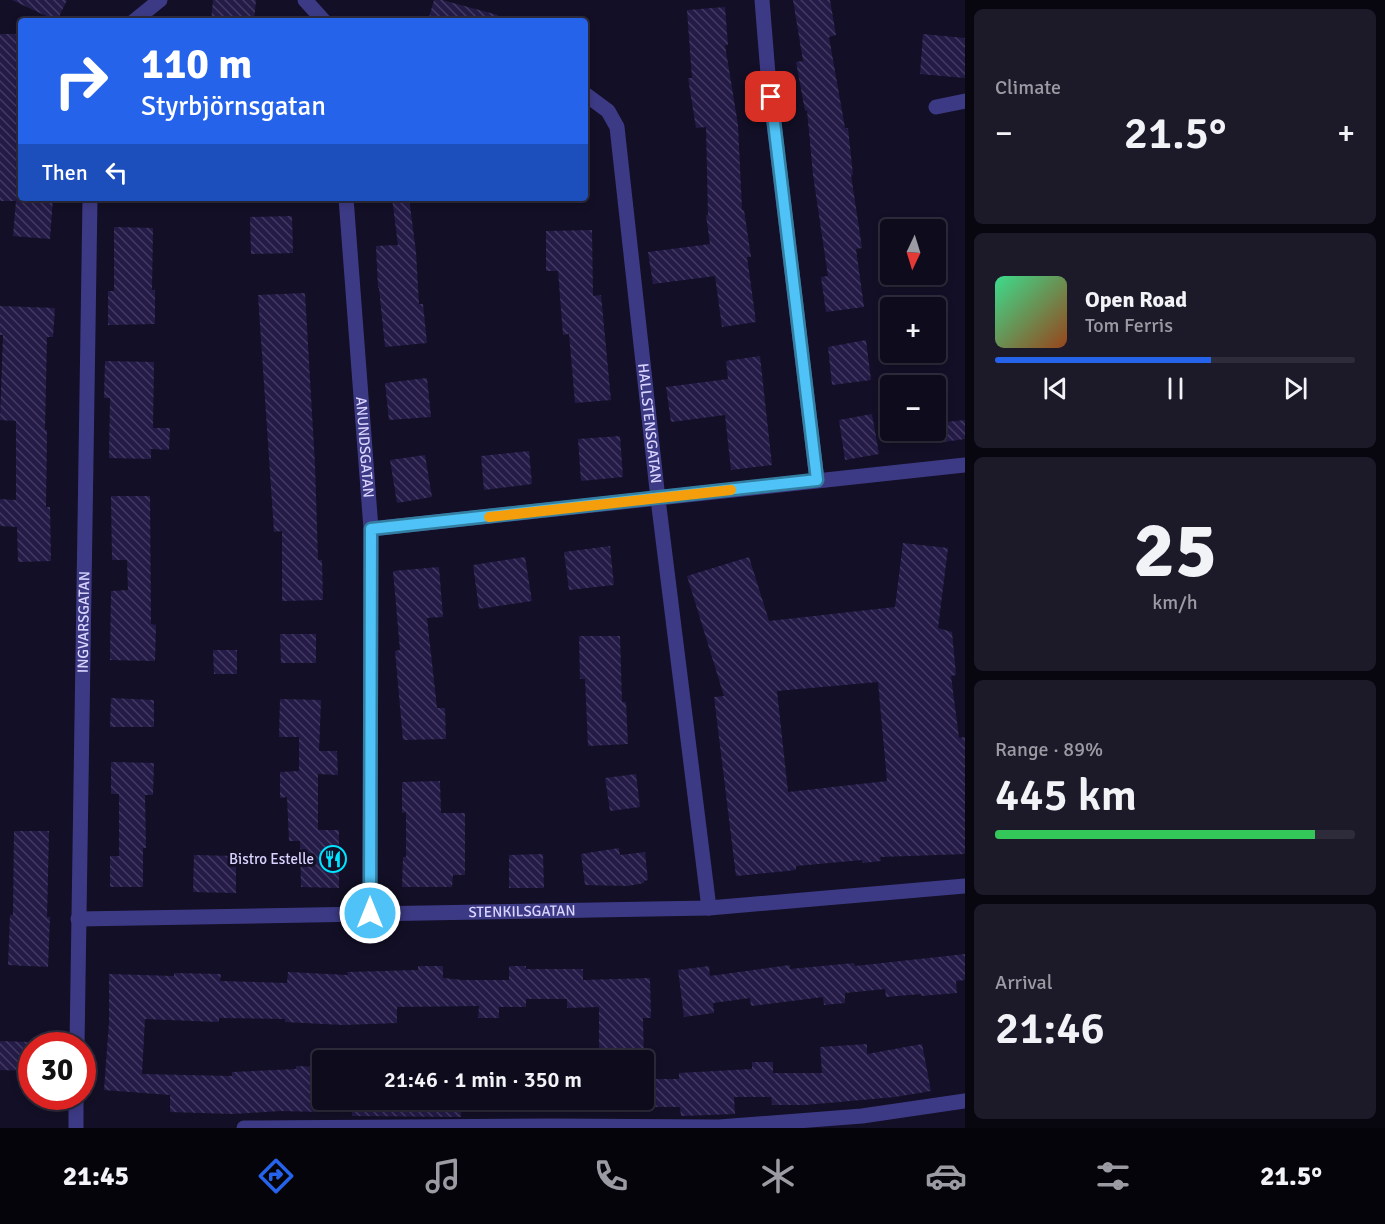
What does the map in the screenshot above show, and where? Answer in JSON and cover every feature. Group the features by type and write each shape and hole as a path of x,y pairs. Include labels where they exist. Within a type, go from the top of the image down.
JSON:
{"street":[{"path":"138,18 160,0"},
{"path":"305,0 321,18"},
{"path":"762,0 768,74 817,480"},
{"name":"HALLSTENSGATAN","path":"588,96 608,111 617,126 658,499 709,908"},
{"path":"936,107 965,100"},
{"name":"INGVARSGATAN","path":"77,1032 90,201"},
{"name":"ANUNDSGATAN","path":"346,201 371,529 370,913"},
{"path":"371,529 965,465"},
{"name":"STENKILSGATAN","path":"78,919 709,908 965,886"},
{"path":"244,1128 719,1127 862,1116 965,1101"},
{"path":"76,1110 76,1128"}],"building":[{"path":"12,0 67,0 58,18 51,18"},
{"path":"213,0 256,0 254,18 211,18"},
{"path":"434,0 442,0 498,15 498,18 429,18"},
{"path":"793,0 830,0 836,35 829,37 845,128 848,128 853,175 851,175 862,248 856,249 864,307 826,312 821,277 828,276 813,175 807,110 805,111 796,62 803,61"},
{"path":"725,7 728,45 725,45 738,125 742,210 744,210 751,257 747,257 756,322 722,327 715,276 653,284 648,252 710,244 706,215 708,215 706,127 696,128 688,78 692,78 687,10"},
{"path":"0,34 18,34 18,201 53,201 50,239 13,236 16,201 0,201"},
{"path":"923,34 965,38 965,78 920,74"},
{"path":"392,201 409,201 416,252 419,304 423,304 427,343 385,347 376,246 398,245"},
{"path":"292,216 293,253 251,254 250,217"},
{"path":"114,227 153,228 152,290 155,290 155,324 108,325 108,291 114,291"},
{"path":"592,230 593,296 601,295 611,400 575,403 569,334 563,335 558,271 546,271 546,231"},
{"path":"305,293 318,560 322,560 323,600 282,601 282,531 274,532 258,295"},
{"path":"0,306 55,308 53,337 47,337 45,430 47,430 46,507 50,507 51,561 18,562 17,527 0,526 0,499 16,500 16,421 0,420 3,335 0,335"},
{"path":"866,340 871,380 832,385 828,347"},
{"path":"760,356 772,465 731,470 725,415 671,422 666,387 728,379 726,361"},
{"path":"105,361 154,362 153,428 170,428 169,450 151,449 151,459 109,458 110,398 104,398"},
{"path":"427,378 431,417 389,420 385,383"},
{"path":"872,414 879,454 845,460 839,420"},
{"path":"965,420 965,439 936,443 936,441 946,441 946,422"},
{"path":"620,436 623,477 581,481 578,439"},
{"path":"529,451 532,484 484,490 481,456"},
{"path":"425,455 432,497 397,503 390,460"},
{"path":"111,496 150,496 151,624 156,625 155,661 110,660 111,591 128,590 127,560 112,560"},
{"path":"903,543 948,548 938,628 952,632 956,675 951,676 959,738 965,737 965,854 880,857 881,861 863,863 862,860 796,866 796,870 736,876 714,697 724,696 687,576 749,557 769,621 895,607","holes":["878,682 887,781 788,792 777,691"]},
{"path":"610,546 614,585 569,590 564,552"},
{"path":"525,557 532,601 479,609 473,565"},
{"path":"439,567 443,617 427,618 437,708 445,708 446,739 403,740 395,651 400,650 393,571"},
{"path":"280,634 316,634 316,663 281,663"},
{"path":"579,636 620,636 622,702 626,702 628,744 588,746 585,679 580,679"},
{"path":"213,650 237,650 237,674 214,674"},
{"path":"111,698 154,700 154,727 110,727"},
{"path":"280,699 321,700 319,751 337,751 338,775 318,774 318,830 339,830 339,888 301,887 300,841 289,841 287,797 280,798 280,772 299,771 299,737 279,737"},
{"path":"111,762 154,763 153,795 145,795 146,848 143,848 143,887 110,887 110,856 119,856 119,794 111,794"},
{"path":"636,774 640,807 610,811 605,778"},
{"path":"440,781 441,813 465,813 465,875 453,875 452,887 402,887 403,857 406,857 406,812 402,813 402,782"},
{"path":"14,831 49,831 48,967 8,965 10,915 13,915"},
{"path":"619,848 620,855 645,852 648,880 628,886 585,885 581,854"},
{"path":"543,854 544,888 509,888 509,855"},
{"path":"194,855 236,856 236,893 193,892"},
{"path":"965,954 965,980 956,981 957,993 886,997 885,989 845,993 845,1003 824,1005 823,997 751,1006 750,998 713,1003 714,1013 684,1017 678,970 709,966 710,976 790,965 790,969 854,963 855,966"},
{"path":"418,966 443,966 443,978 463,980 509,980 509,966 526,966 526,969 583,969 583,980 650,978 651,1018 643,1018 644,1050 599,1050 599,1007 567,1008 567,999 526,999 526,1007 499,1007 499,1018 478,1018 479,1006 397,1007 397,1023 343,1025 285,1022 285,1019 219,1018 219,1022 145,1019 142,1074 232,1076 232,1072 312,1067 312,1110 322,1110 322,1112 280,1111 233,1114 170,1112 170,1095 104,1090 109,1022 109,974 174,976 174,973 221,974 220,981 287,983 288,972 348,975 347,972 418,970"},
{"path":"0,1041 18,1042 18,1071 0,1070"},
{"path":"867,1044 867,1054 922,1044 931,1091 895,1097 805,1105 772,1105 771,1097 734,1097 735,1114 681,1116 680,1107 654,1107 654,1079 679,1079 679,1073 752,1069 752,1062 773,1062 773,1073 822,1073 820,1047"},
{"path":"352,1110 461,1110 461,1117 352,1116"}],"slow traffic":[{"path":"489,517 731,490"}],"place":[{"name":"Bistro Estelle","path":"333,859"}],"route":[{"path":"370,913 371,529 817,480 771,97"}]}
